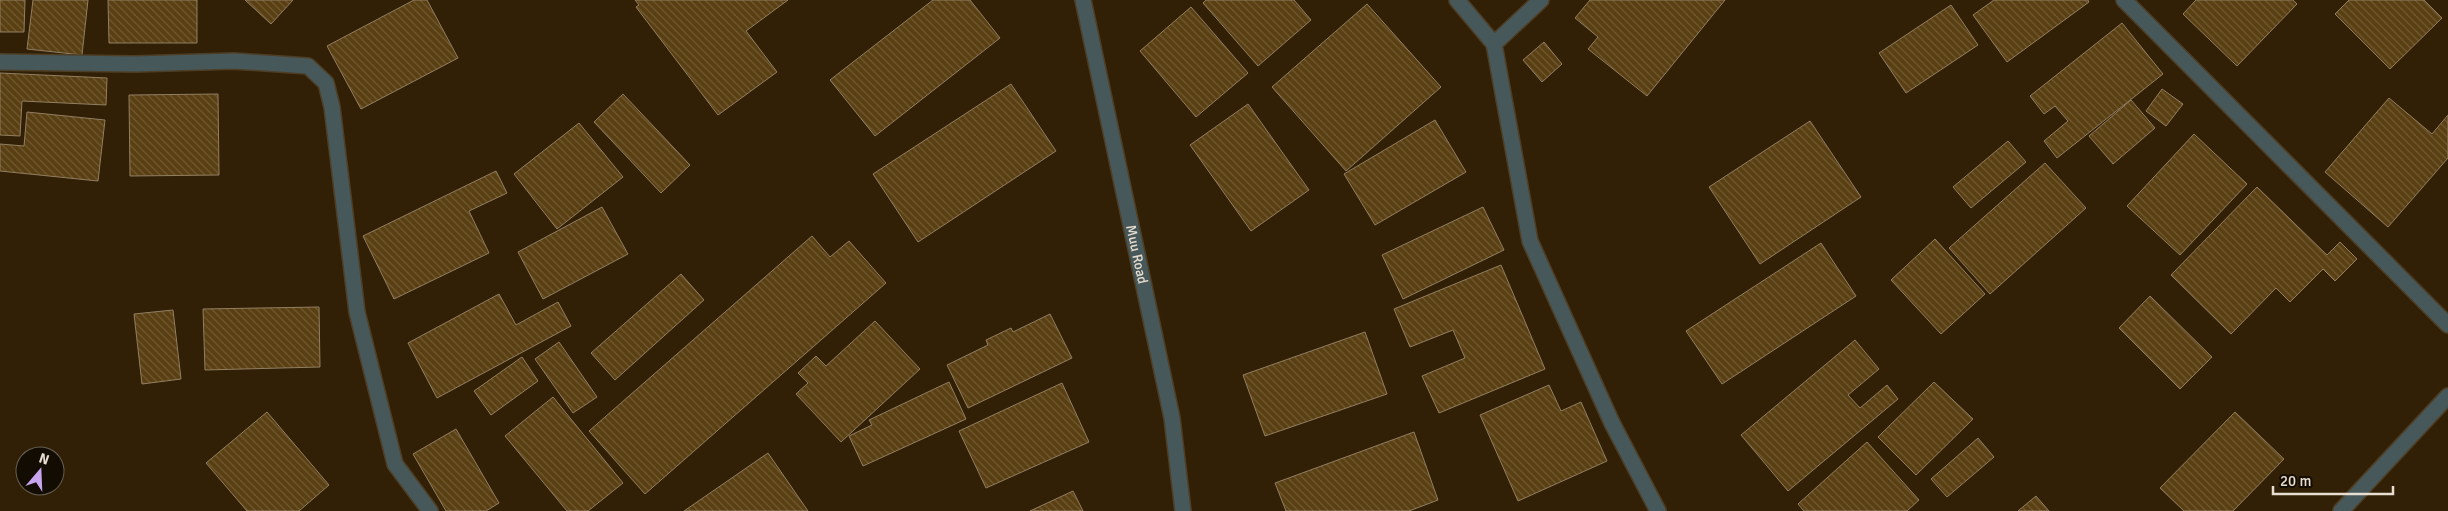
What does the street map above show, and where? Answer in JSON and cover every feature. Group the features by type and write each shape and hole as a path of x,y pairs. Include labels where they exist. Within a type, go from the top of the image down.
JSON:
{"street":[{"name":"Muu Road","path":"1083,0 1172,418 1183,511"},
{"path":"1456,0 1494,44 1530,241 1612,422 1658,511"},
{"path":"1494,44 1540,0"},
{"path":"2124,0 2448,326"},
{"path":"0,62 135,64 234,61 308,66 326,83 332,108 357,312 395,464 430,511"},
{"path":"2341,511 2448,396"}],"building":[{"path":"0,0 25,0 24,32 0,32"},
{"path":"33,0 88,0 82,55 27,49"},
{"path":"108,0 197,0 197,43 109,43"},
{"path":"245,0 293,0 271,24"},
{"path":"414,0 427,0 458,58 361,109 327,46"},
{"path":"635,0 788,0 746,31 777,72 718,115 636,7 639,5"},
{"path":"933,0 970,0 1000,38 875,136 830,80"},
{"path":"1206,0 1294,0 1311,20 1258,66 1203,3"},
{"path":"1590,0 1725,0 1647,96 1588,49 1598,37 1575,18"},
{"path":"1994,0 2088,0 2089,2 2007,62 1973,15"},
{"path":"2196,0 2293,0 2297,4 2237,66 2183,14"},
{"path":"2349,0 2424,0 2442,18 2390,69 2335,14"},
{"path":"1367,4 1441,87 1346,171 1272,87"},
{"path":"1951,5 1978,45 1906,93 1879,53"},
{"path":"1191,7 1248,73 1196,117 1140,51"},
{"path":"2122,23 2163,74 2057,158 2044,141 2068,121 2055,106 2044,114 2030,96"},
{"path":"1544,42 1562,64 1542,82 1523,60"},
{"path":"0,73 107,78 106,105 22,101 20,136 0,135"},
{"path":"1011,84 1056,151 918,242 873,174"},
{"path":"2162,89 2183,104 2166,126 2146,111"},
{"path":"218,94 219,175 130,176 129,95"},
{"path":"623,94 690,165 661,193 594,122"},
{"path":"2389,98 2432,134 2448,115 2448,158 2388,227 2325,172"},
{"path":"2131,100 2155,128 2113,164 2089,136"},
{"path":"1248,104 1309,190 1251,231 1190,145"},
{"path":"27,112 105,120 98,181 0,171 0,144 24,146"},
{"path":"1435,120 1466,172 1375,225 1344,174"},
{"path":"1810,121 1861,197 1760,264 1709,187"},
{"path":"579,123 623,177 557,229 514,174"},
{"path":"2194,134 2247,184 2180,255 2127,206"},
{"path":"2008,141 2026,162 1971,208 1953,187"},
{"path":"2045,163 2086,208 1990,294 1949,248"},
{"path":"496,171 507,193 469,211 489,253 394,299 363,236"},
{"path":"2257,187 2327,255 2340,242 2357,259 2335,281 2323,269 2290,302 2276,288 2231,334 2171,275"},
{"path":"602,207 628,254 543,299 518,252"},
{"path":"1483,207 1504,250 1403,299 1382,255"},
{"path":"812,236 830,257 849,241 886,283 645,494 589,431"},
{"path":"1935,239 1985,294 1941,334 1891,280"},
{"path":"1821,243 1856,296 1722,384 1686,331"},
{"path":"1501,265 1545,369 1439,413 1422,376 1465,358 1453,330 1410,347 1394,309"},
{"path":"681,274 704,300 615,380 591,353"},
{"path":"499,294 516,325 558,302 571,326 437,398 408,343"},
{"path":"2150,296 2212,357 2180,389 2119,328"},
{"path":"319,307 320,367 205,370 203,309"},
{"path":"173,310 181,379 142,384 134,314"},
{"path":"1050,314 1072,358 968,408 947,365 988,345 986,340 1011,328 1013,332"},
{"path":"875,321 920,369 841,442 796,394 808,383 798,373 816,356 826,366"},
{"path":"1365,332 1387,394 1265,436 1243,375"},
{"path":"1855,340 1879,369 1848,395 1860,408 1887,385 1898,399 1788,491 1741,435"},
{"path":"559,342 597,397 573,413 535,359"},
{"path":"522,357 538,381 491,415 474,391"},
{"path":"949,382 966,419 863,466 849,436 872,425 869,420"},
{"path":"1934,382 1973,419 1916,475 1878,437"},
{"path":"1062,383 1089,442 986,488 959,431"},
{"path":"1549,385 1561,411 1581,402 1607,461 1518,501 1480,415"},
{"path":"553,397 623,483 588,511 567,511 505,436"},
{"path":"267,412 329,485 299,511 247,511 206,463"},
{"path":"2235,412 2284,459 2233,511 2184,511 2160,488"},
{"path":"456,429 499,503 486,511 446,511 413,454"},
{"path":"1414,432 1438,500 1409,511 1286,511 1275,483"},
{"path":"1978,438 1994,457 1947,497 1931,479"},
{"path":"1867,442 1919,500 1907,511 1804,511 1798,504"},
{"path":"768,453 808,511 684,511"},
{"path":"1073,491 1083,511 1030,511"},
{"path":"2036,496 2049,511 2018,511"}]}
